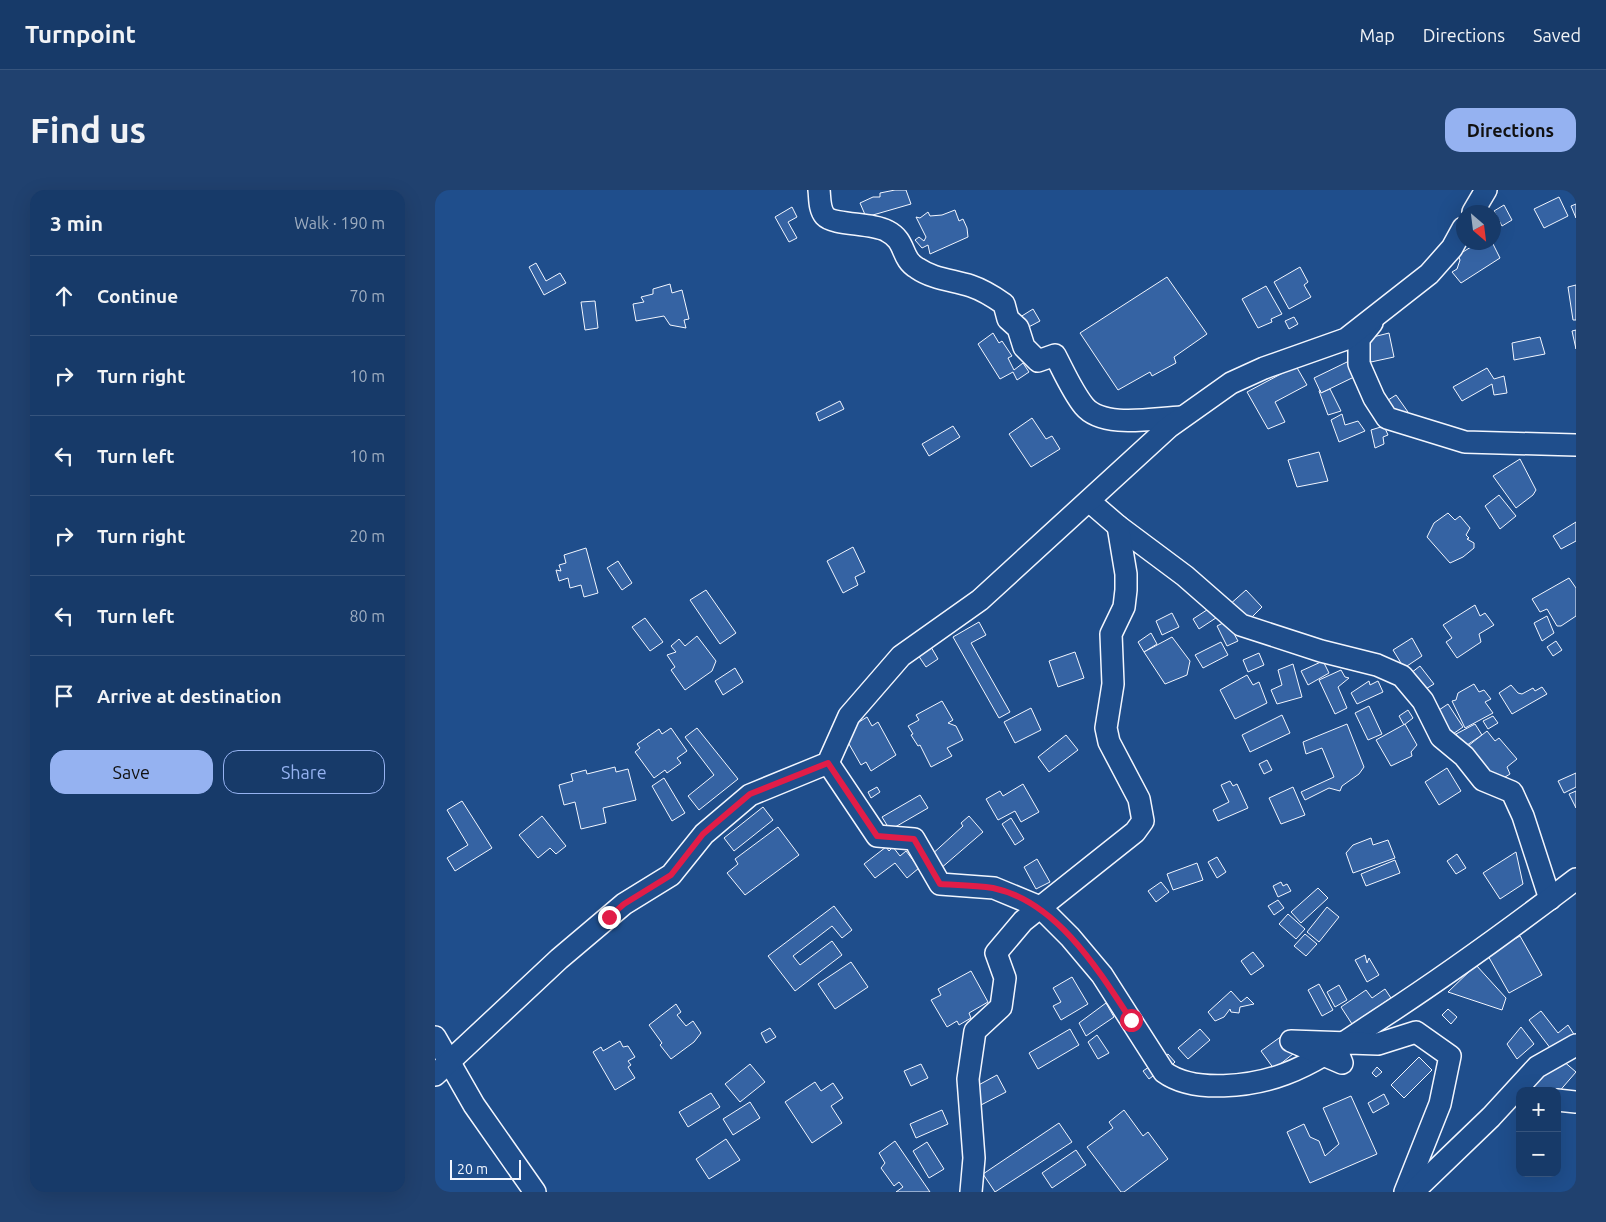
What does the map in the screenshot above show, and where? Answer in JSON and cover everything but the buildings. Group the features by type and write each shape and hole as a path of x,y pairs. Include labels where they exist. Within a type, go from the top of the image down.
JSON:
{"street":[{"path":"819,190 821,208 826,217 833,221 876,226 888,231 900,239 908,260 915,268 932,276 971,286 1004,304 1008,319 1020,332 1024,347 1038,361 1055,355 1084,406 1096,416 1112,420 1181,417"},
{"path":"1477,205 1486,190"},
{"path":"435,1075 449,1059 559,959 624,904 671,875 703,834 750,794 828,763 849,716 901,656 980,600 1181,417 1231,383 1264,368 1346,339 1377,317 1429,274 1456,240"},
{"path":"1377,317 1359,339 1359,364 1374,398 1387,418 1465,442 1576,446"},
{"path":"1089,500 1118,526 1185,576 1241,625 1321,651 1377,665 1402,676 1423,701 1441,737 1463,756 1483,780 1512,792 1523,816 1550,899"},
{"path":"971,1192 974,1158 968,1078 975,1031 1001,1006 1005,978 997,953 1023,920 1135,832 1143,821 1139,799 1109,742 1106,728 1113,684 1111,634 1124,607 1126,590 1126,574 1118,526"},
{"path":"828,763 877,836 914,839 940,884 994,888 1040,907 1070,937 1102,975 1164,1072 1173,1078 1195,1084 1255,1084 1288,1073 1335,1048 1467,961 1576,879"},
{"path":"1335,1048 1342,1063 1291,1041 1377,1044 1416,1032 1450,1056 1440,1104 1405,1192"},
{"path":"435,1037 474,1105 535,1192"},
{"path":"1531,1087 1537,1067 1576,1045"},
{"path":"1413,1192 1516,1100"},
{"path":"1561,1100 1576,1102"}],"route":[{"path":"609,917 624,904 671,875 703,834 750,794 828,763 877,836 914,839 940,884 994,888 1040,907 1070,937 1102,975 1131,1020"}]}
